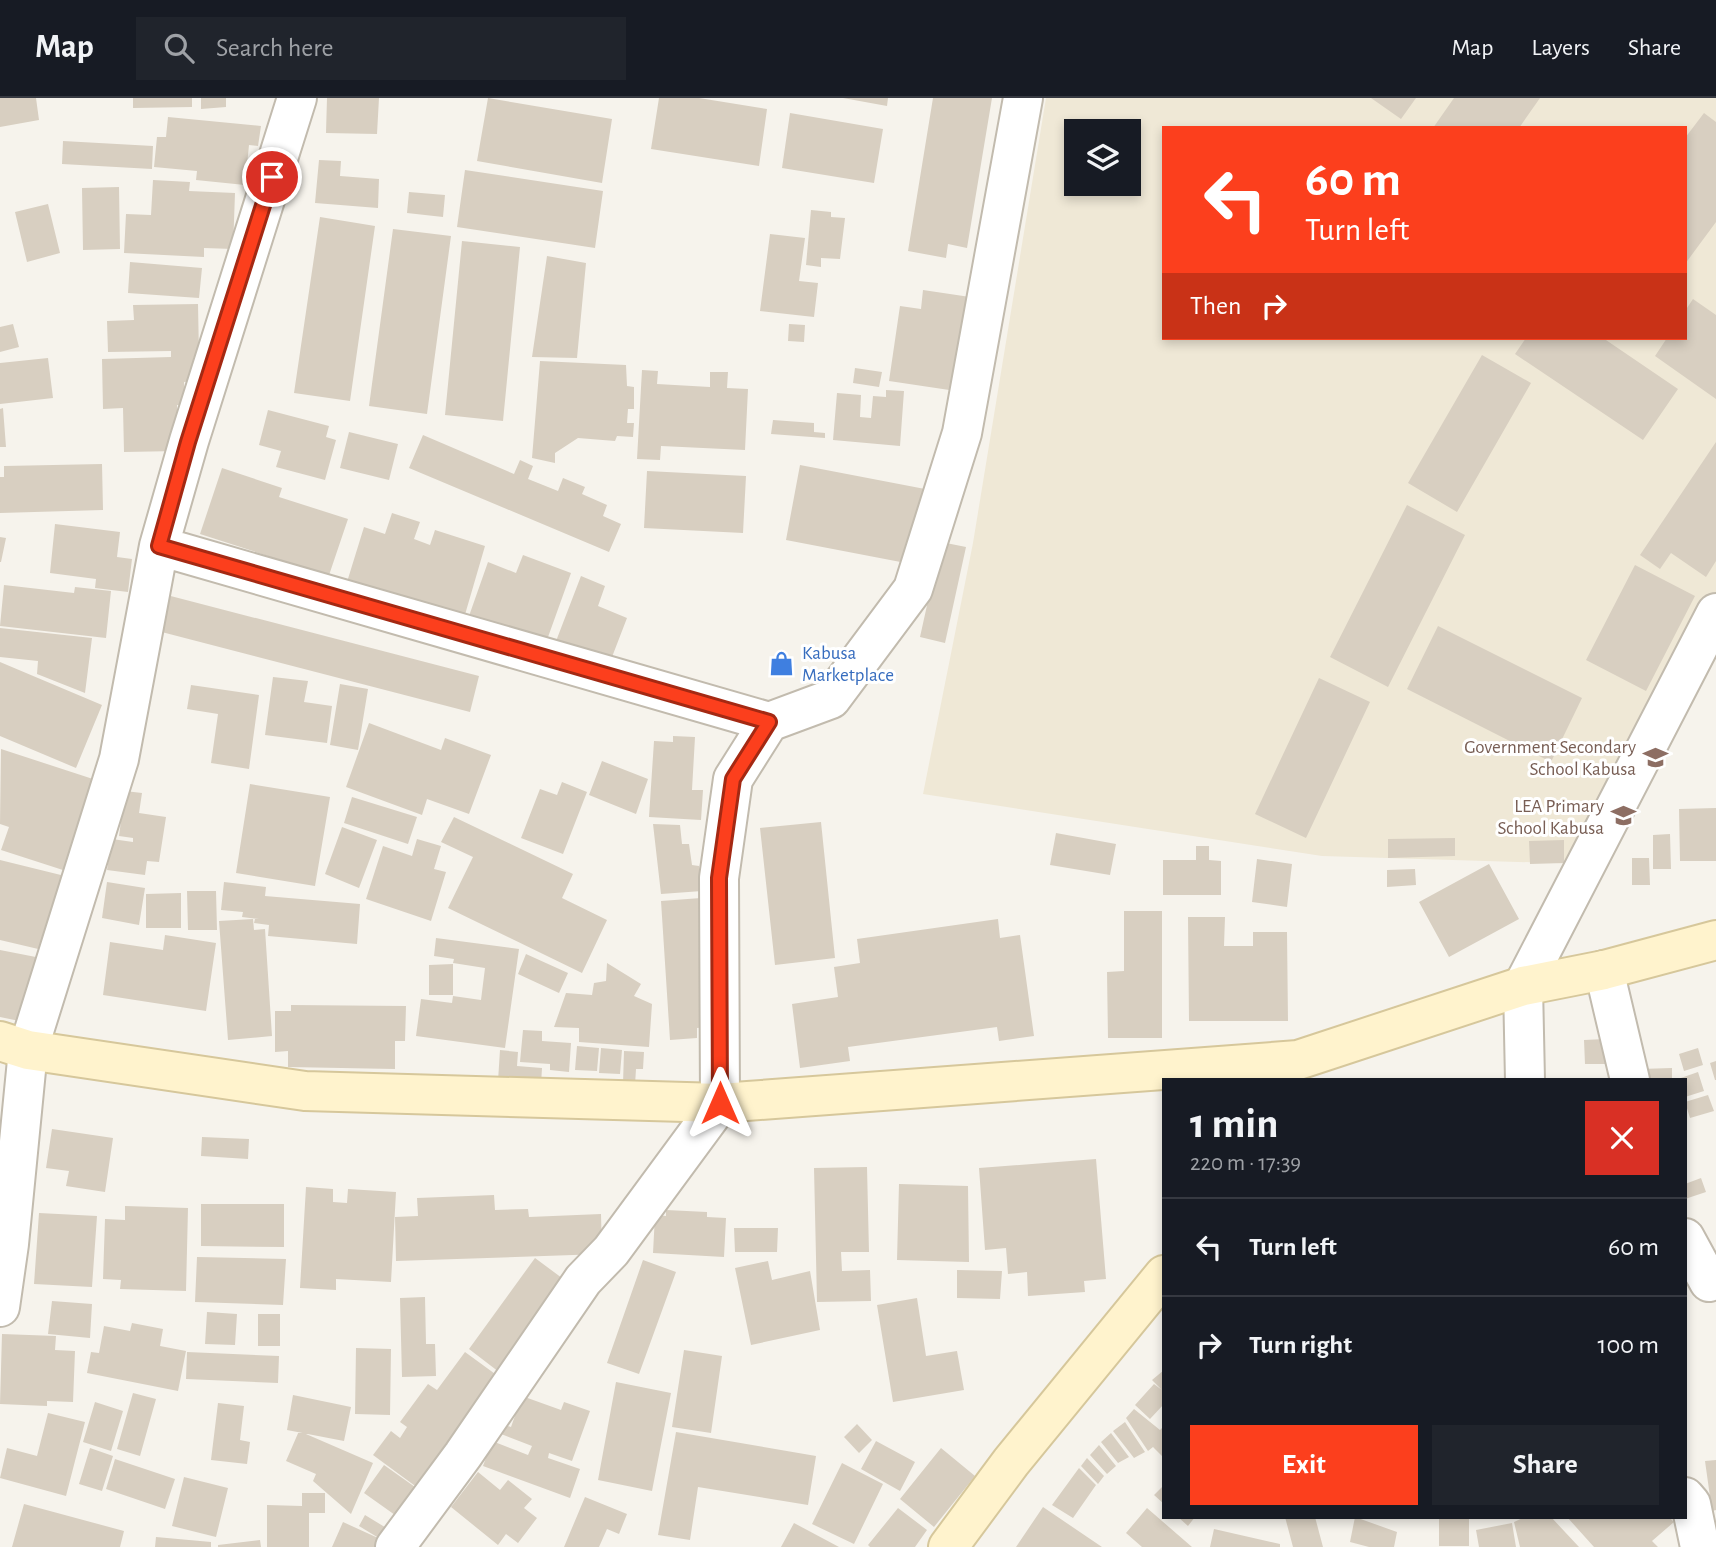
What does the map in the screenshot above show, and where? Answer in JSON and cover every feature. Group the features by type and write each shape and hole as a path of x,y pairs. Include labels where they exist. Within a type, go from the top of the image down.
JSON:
{"street":[{"path":"0,1307 9,1244 14,1045 119,759 159,546 188,442 297,98"},
{"path":"159,546 769,722 831,699 913,589 962,433 1023,98"},
{"path":"1525,1078 1522,986 1716,613"},
{"path":"395,1547 463,1455 583,1280 611,1251 720,1103 719,878 733,779 769,722"},
{"path":"14,1045 305,1091 720,1103 1294,1070 1522,986 1604,970 1716,940"},
{"path":"1604,970 1630,1078"},
{"path":"1687,1242 1709,1282"},
{"path":"948,1547 1011,1462 1162,1277"},
{"path":"1687,1499 1691,1504 1700,1547"}],"shaded area":[{"path":"1046,98 1716,98 1716,611 1586,864 1322,856 923,794 973,543"}],"building":[{"path":"0,98 36,98 39,120 0,127"},
{"path":"133,98 192,98 192,107 133,108"},
{"path":"201,98 226,98 226,107 201,109"},
{"path":"327,98 379,98 377,134 326,133"},
{"path":"488,98 612,119 602,183 477,161"},
{"path":"659,98 699,98 767,109 759,166 651,149"},
{"path":"843,98 888,98 887,106"},
{"path":"933,98 992,98 967,248 948,244 946,258 908,251"},
{"path":"1371,98 1416,98 1401,119"},
{"path":"1454,98 1540,98 1520,126 1434,126"},
{"path":"790,113 883,129 874,183 782,168"},
{"path":"1704,113 1716,122 1716,222 1687,261 1687,135"},
{"path":"168,117 261,126 258,146 249,145 245,185 196,180 197,171 154,167 157,137 166,137"},
{"path":"63,141 153,146 152,169 62,164"},
{"path":"319,160 341,161 340,176 379,179 378,208 315,203"},
{"path":"465,170 603,191 595,248 457,227"},
{"path":"153,180 190,182 189,191 235,193 233,249 204,248 204,257 124,253 126,214 151,215"},
{"path":"119,187 120,249 83,250 82,188"},
{"path":"409,192 445,195 443,217 407,213"},
{"path":"48,204 60,253 27,262 15,212"},
{"path":"811,210 831,212 831,217 845,218 840,259 821,258 821,267 806,265"},
{"path":"320,217 375,226 350,401 294,393"},
{"path":"393,229 451,236 427,414 369,406"},
{"path":"770,234 805,238 799,281 818,283 814,317 760,311"},
{"path":"462,241 520,247 503,421 445,415"},
{"path":"547,256 586,263 577,358 532,357"},
{"path":"130,262 202,268 199,298 128,293"},
{"path":"923,290 970,297 956,391 889,381 900,306 921,309"},
{"path":"1693,299 1716,315 1716,399 1655,356 1666,340 1687,340 1687,308"},
{"path":"198,304 199,356 193,358 194,381 184,382 185,405 177,405 178,451 124,452 123,408 103,409 102,359 171,357 171,351 108,352 107,321 134,320 133,305"},
{"path":"13,324 19,347 0,352 0,327"},
{"path":"789,324 805,325 804,342 788,341"},
{"path":"1525,340 1606,340 1678,389 1643,440 1515,354"},
{"path":"1482,355 1531,383 1457,512 1408,483"},
{"path":"48,358 53,398 0,404 0,363"},
{"path":"540,361 626,365 627,386 634,387 634,409 628,409 627,423 634,423 633,437 617,436 615,441 578,438 555,453 555,463 532,458"},
{"path":"855,368 882,372 879,387 853,383"},
{"path":"642,370 658,371 657,384 710,387 710,372 728,372 727,388 748,389 745,450 661,446 660,460 637,459"},
{"path":"886,390 904,391 900,446 833,440 837,393 861,395 860,417 871,418 873,396 886,397"},
{"path":"3,408 6,447 0,447 0,409"},
{"path":"268,410 329,426 326,437 336,440 325,480 276,467 281,451 259,445"},
{"path":"773,420 814,423 814,432 825,433 825,438 771,434"},
{"path":"349,432 398,444 389,480 340,468"},
{"path":"423,435 514,474 520,460 533,466 528,479 558,491 563,478 585,487 582,494 607,505 603,516 621,524 609,552 409,468"},
{"path":"1716,442 1716,561 1706,577 1671,553 1660,569 1640,555"},
{"path":"102,464 103,510 0,513 0,477 4,477 4,466"},
{"path":"800,465 925,489 911,564 786,540"},
{"path":"222,468 282,488 279,497 348,519 325,587 265,567 268,556 200,534"},
{"path":"647,471 746,476 743,533 644,528"},
{"path":"1407,505 1465,535 1388,687 1330,657"},
{"path":"392,513 420,522 414,539 430,545 435,530 485,546 464,618 347,582 364,527 385,534"},
{"path":"55,524 120,532 117,557 132,559 128,592 95,588 96,579 50,573"},
{"path":"0,537 6,538 1,562 0,562"},
{"path":"941,542 966,547 945,643 920,637"},
{"path":"523,555 571,573 543,651 469,616 488,562 516,573"},
{"path":"1635,565 1695,596 1646,691 1586,660"},
{"path":"581,576 605,586 598,606 627,618 607,670 553,649"},
{"path":"4,585 74,593 75,587 111,591 106,638 0,626"},
{"path":"163,594 479,676 470,712 154,630"},
{"path":"1438,626 1582,698 1551,762 1407,689"},
{"path":"0,628 92,638 85,693 37,674 38,661 0,657"},
{"path":"0,662 102,705 76,768 0,736"},
{"path":"273,677 308,681 304,702 332,706 327,743 265,735"},
{"path":"1319,678 1370,702 1306,838 1255,814"},
{"path":"340,684 368,689 358,750 330,745"},
{"path":"191,685 259,695 249,769 211,763 218,714 187,709"},
{"path":"369,723 441,750 445,738 491,755 469,814 427,799 422,815 346,787"},
{"path":"673,736 695,737 692,790 703,790 701,820 649,817 654,741 673,742"},
{"path":"1,749 96,780 66,871 1,850 9,827 0,824"},
{"path":"602,761 648,779 636,814 589,795"},
{"path":"562,782 587,792 563,854 521,838 540,789 557,795"},
{"path":"250,784 330,797 315,886 236,873"},
{"path":"125,791 142,793 139,813 166,817 159,862 147,861 145,875 107,870 112,839 133,842 133,838 119,836"},
{"path":"352,797 417,817 408,844 344,823"},
{"path":"1716,808 1716,861 1680,861 1679,809"},
{"path":"454,817 573,874 562,898 607,920 582,973 448,908 473,857 441,842"},
{"path":"821,822 835,958 775,965 760,828"},
{"path":"653,824 680,825 682,844 689,844 692,865 699,866 702,891 661,894"},
{"path":"342,827 377,840 359,888 325,874"},
{"path":"1056,833 1116,844 1110,875 1050,865"},
{"path":"1670,834 1671,869 1653,869 1653,835"},
{"path":"1455,838 1455,856 1388,858 1388,839"},
{"path":"417,839 441,846 434,869 446,872 431,921 366,899 383,846 412,856"},
{"path":"1564,840 1564,863 1530,864 1529,841"},
{"path":"1196,846 1209,846 1209,860 1221,861 1221,895 1163,895 1163,860 1196,860"},
{"path":"1632,858 1649,858 1650,885 1632,885"},
{"path":"1257,859 1292,864 1287,907 1252,902"},
{"path":"0,860 69,877 51,952 0,940"},
{"path":"1489,864 1519,919 1449,957 1419,902"},
{"path":"1415,869 1416,885 1387,887 1387,870"},
{"path":"107,882 145,888 139,925 102,918"},
{"path":"224,882 266,887 265,896 360,904 357,944 268,936 269,925 254,923 255,919 259,919 242,917 243,912 221,910"},
{"path":"187,891 216,891 217,930 188,930"},
{"path":"181,893 181,928 146,928 146,894"},
{"path":"701,898 709,1027 697,1028 697,1038 670,1040 661,901"},
{"path":"1124,911 1162,911 1162,1038 1108,1038 1107,972 1124,971"},
{"path":"1188,917 1225,917 1224,946 1253,946 1253,932 1287,932 1288,1021 1189,1021"},
{"path":"253,919 254,930 265,929 272,1036 228,1040 219,921"},
{"path":"998,919 1000,938 1020,935 1034,1036 999,1041 997,1027 848,1047 850,1061 800,1068 792,1004 838,997 834,967 860,963 857,939"},
{"path":"165,935 216,943 206,1011 103,995 110,942 163,950"},
{"path":"436,938 519,949 505,1048 416,1036 421,999 452,1003 453,996 481,1000 485,968 453,963 454,959 434,956"},
{"path":"0,950 46,959 34,1024 0,1017"},
{"path":"526,954 568,973 559,993 518,974"},
{"path":"607,963 641,984 634,996 652,1004 649,1047 579,1042 579,1028 554,1027 566,993 592,995 594,983 606,981"},
{"path":"453,964 453,995 429,995 429,965"},
{"path":"291,1005 406,1006 405,1041 395,1041 395,1069 288,1067 288,1051 275,1052 275,1011 291,1011"},
{"path":"523,1030 542,1031 542,1041 571,1043 569,1072 550,1070 550,1064 520,1062"},
{"path":"1605,1039 1606,1064 1585,1064 1584,1040"},
{"path":"577,1046 599,1048 597,1071 575,1070"},
{"path":"601,1048 622,1050 620,1074 599,1073"},
{"path":"1698,1048 1703,1065 1684,1071 1679,1054"},
{"path":"500,1050 518,1052 517,1066 542,1068 541,1084 498,1081"},
{"path":"624,1051 644,1052 643,1069 636,1069 635,1085 623,1084"},
{"path":"1716,1061 1716,1080 1715,1080 1710,1063"},
{"path":"1672,1068 1672,1078 1641,1078 1640,1069"},
{"path":"1698,1072 1704,1091 1687,1096 1687,1078 1681,1078"},
{"path":"1708,1095 1714,1111 1690,1118 1687,1101"},
{"path":"52,1129 113,1138 105,1192 66,1186 69,1171 46,1168"},
{"path":"202,1137 249,1139 248,1159 201,1156"},
{"path":"1096,1159 1106,1279 1084,1281 1085,1292 1028,1296 1027,1272 1008,1274 1006,1248 985,1250 979,1168"},
{"path":"867,1167 869,1252 841,1252 842,1271 870,1270 871,1301 817,1302 814,1168"},
{"path":"1701,1178 1706,1192 1687,1198 1687,1183"},
{"path":"899,1184 968,1186 969,1262 897,1260"},
{"path":"306,1187 333,1189 333,1202 347,1203 348,1189 396,1192 391,1282 336,1279 336,1290 300,1288"},
{"path":"494,1195 495,1210 528,1209 529,1217 601,1214 602,1254 396,1261 395,1217 418,1216 417,1198"},
{"path":"201,1204 284,1204 284,1247 201,1246"},
{"path":"125,1206 188,1208 186,1291 120,1289 121,1280 103,1279 105,1219 125,1220"},
{"path":"666,1210 707,1212 707,1217 726,1218 724,1257 653,1253 655,1215 666,1216"},
{"path":"39,1213 97,1216 92,1287 34,1284"},
{"path":"734,1228 778,1228 777,1252 735,1252"},
{"path":"197,1257 286,1259 283,1305 195,1302"},
{"path":"535,1258 566,1281 499,1372 469,1349"},
{"path":"643,1260 676,1272 639,1374 607,1363"},
{"path":"768,1261 772,1280 810,1271 820,1330 751,1345 735,1268"},
{"path":"957,1270 1002,1271 1000,1299 957,1298"},
{"path":"425,1297 426,1344 435,1344 436,1376 402,1377 400,1298"},
{"path":"917,1298 926,1356 957,1351 964,1390 893,1402 877,1305"},
{"path":"52,1301 92,1304 90,1338 48,1334"},
{"path":"207,1312 237,1314 235,1345 205,1344"},
{"path":"258,1314 280,1314 280,1346 258,1346"},
{"path":"132,1323 163,1329 160,1346 186,1351 178,1391 87,1373 91,1352 99,1353 104,1326 130,1331"},
{"path":"2,1334 56,1336 55,1350 75,1351 73,1402 47,1401 47,1406 0,1404"},
{"path":"356,1348 391,1349 390,1415 355,1414"},
{"path":"684,1350 722,1356 711,1433 672,1427"},
{"path":"187,1352 279,1356 278,1383 186,1379"},
{"path":"465,1352 502,1379 422,1491 373,1455 391,1431 400,1438 407,1427 400,1422 428,1384 437,1390"},
{"path":"1162,1372 1162,1390 1152,1380"},
{"path":"616,1382 671,1393 652,1491 598,1480"},
{"path":"1154,1384 1162,1390 1162,1406 1150,1419 1135,1405"},
{"path":"133,1393 156,1399 140,1456 117,1449"},
{"path":"293,1395 351,1407 344,1441 287,1430"},
{"path":"522,1396 561,1410 564,1402 590,1411 572,1461 549,1453 548,1458 580,1469 570,1498 483,1466 492,1441 528,1455 532,1446 496,1432 499,1423 511,1427"},
{"path":"95,1402 123,1411 111,1451 83,1442"},
{"path":"218,1403 244,1406 240,1440 250,1442 247,1464 211,1460"},
{"path":"1134,1409 1160,1430 1162,1428 1162,1456 1153,1447 1148,1451 1126,1418"},
{"path":"48,1413 85,1422 66,1496 0,1478 7,1448 37,1456"},
{"path":"1125,1422 1145,1452 1134,1458 1113,1431"},
{"path":"857,1424 872,1440 859,1453 844,1437"},
{"path":"299,1431 373,1463 351,1514 313,1481 316,1474 286,1461"},
{"path":"676,1432 816,1456 808,1505 698,1487 690,1540 658,1535"},
{"path":"1111,1433 1129,1457 1118,1463 1101,1442"},
{"path":"876,1441 915,1462 900,1491 861,1469"},
{"path":"1099,1445 1116,1466 1107,1474 1090,1455"},
{"path":"90,1448 113,1456 102,1491 79,1484"},
{"path":"941,1448 975,1476 934,1527 900,1499"},
{"path":"1087,1458 1104,1476 1098,1484 1081,1466"},
{"path":"115,1459 175,1479 165,1509 106,1489"},
{"path":"1716,1460 1716,1510 1712,1511 1705,1461"},
{"path":"842,1463 883,1484 854,1544 812,1524"},
{"path":"384,1465 415,1487 395,1515 364,1493"},
{"path":"1079,1468 1096,1485 1073,1518 1052,1505"},
{"path":"478,1472 500,1490 508,1480 532,1499 524,1508 537,1518 518,1543 506,1534 498,1545 451,1507"},
{"path":"184,1477 228,1488 216,1537 172,1526"},
{"path":"1162,1487 1162,1502 1154,1495"},
{"path":"302,1493 325,1493 325,1513 309,1513 309,1547 267,1547 267,1505 302,1506"},
{"path":"585,1497 627,1514 619,1534 607,1529 599,1547 564,1547"},
{"path":"24,1504 124,1531 120,1547 12,1547"},
{"path":"1043,1507 1102,1547 1016,1547"},
{"path":"898,1508 927,1530 915,1547 870,1547 868,1545"},
{"path":"1147,1508 1192,1547 1142,1547 1126,1533"},
{"path":"365,1515 388,1529 382,1540 359,1526"},
{"path":"1180,1519 1193,1519 1188,1526"},
{"path":"1286,1519 1316,1519 1323,1547 1293,1547"},
{"path":"1355,1519 1397,1532 1394,1547 1369,1547 1350,1542"},
{"path":"1439,1519 1469,1519 1469,1546 1439,1546"},
{"path":"1521,1519 1553,1519 1579,1547 1520,1547 1514,1522"},
{"path":"1569,1519 1671,1519 1674,1522 1652,1541 1658,1547 1594,1547"},
{"path":"343,1522 378,1538 374,1547 332,1547"},
{"path":"794,1523 839,1547 781,1547"},
{"path":"1512,1523 1516,1547 1479,1547 1476,1530"},
{"path":"1214,1529 1280,1544 1280,1547 1210,1547"},
{"path":"156,1537 211,1542 211,1547 155,1547"},
{"path":"260,1540 261,1547 218,1547 218,1545"}],"place":[{"name":"Kabusa Marketplace","path":"782,663"},
{"name":"Government Secondary School Kabusa","path":"1656,757"},
{"name":"LEA Primary School Kabusa","path":"1624,816"}],"route":[{"path":"272,177 188,442 159,546 769,722 733,779 719,878 720,1103"}]}
